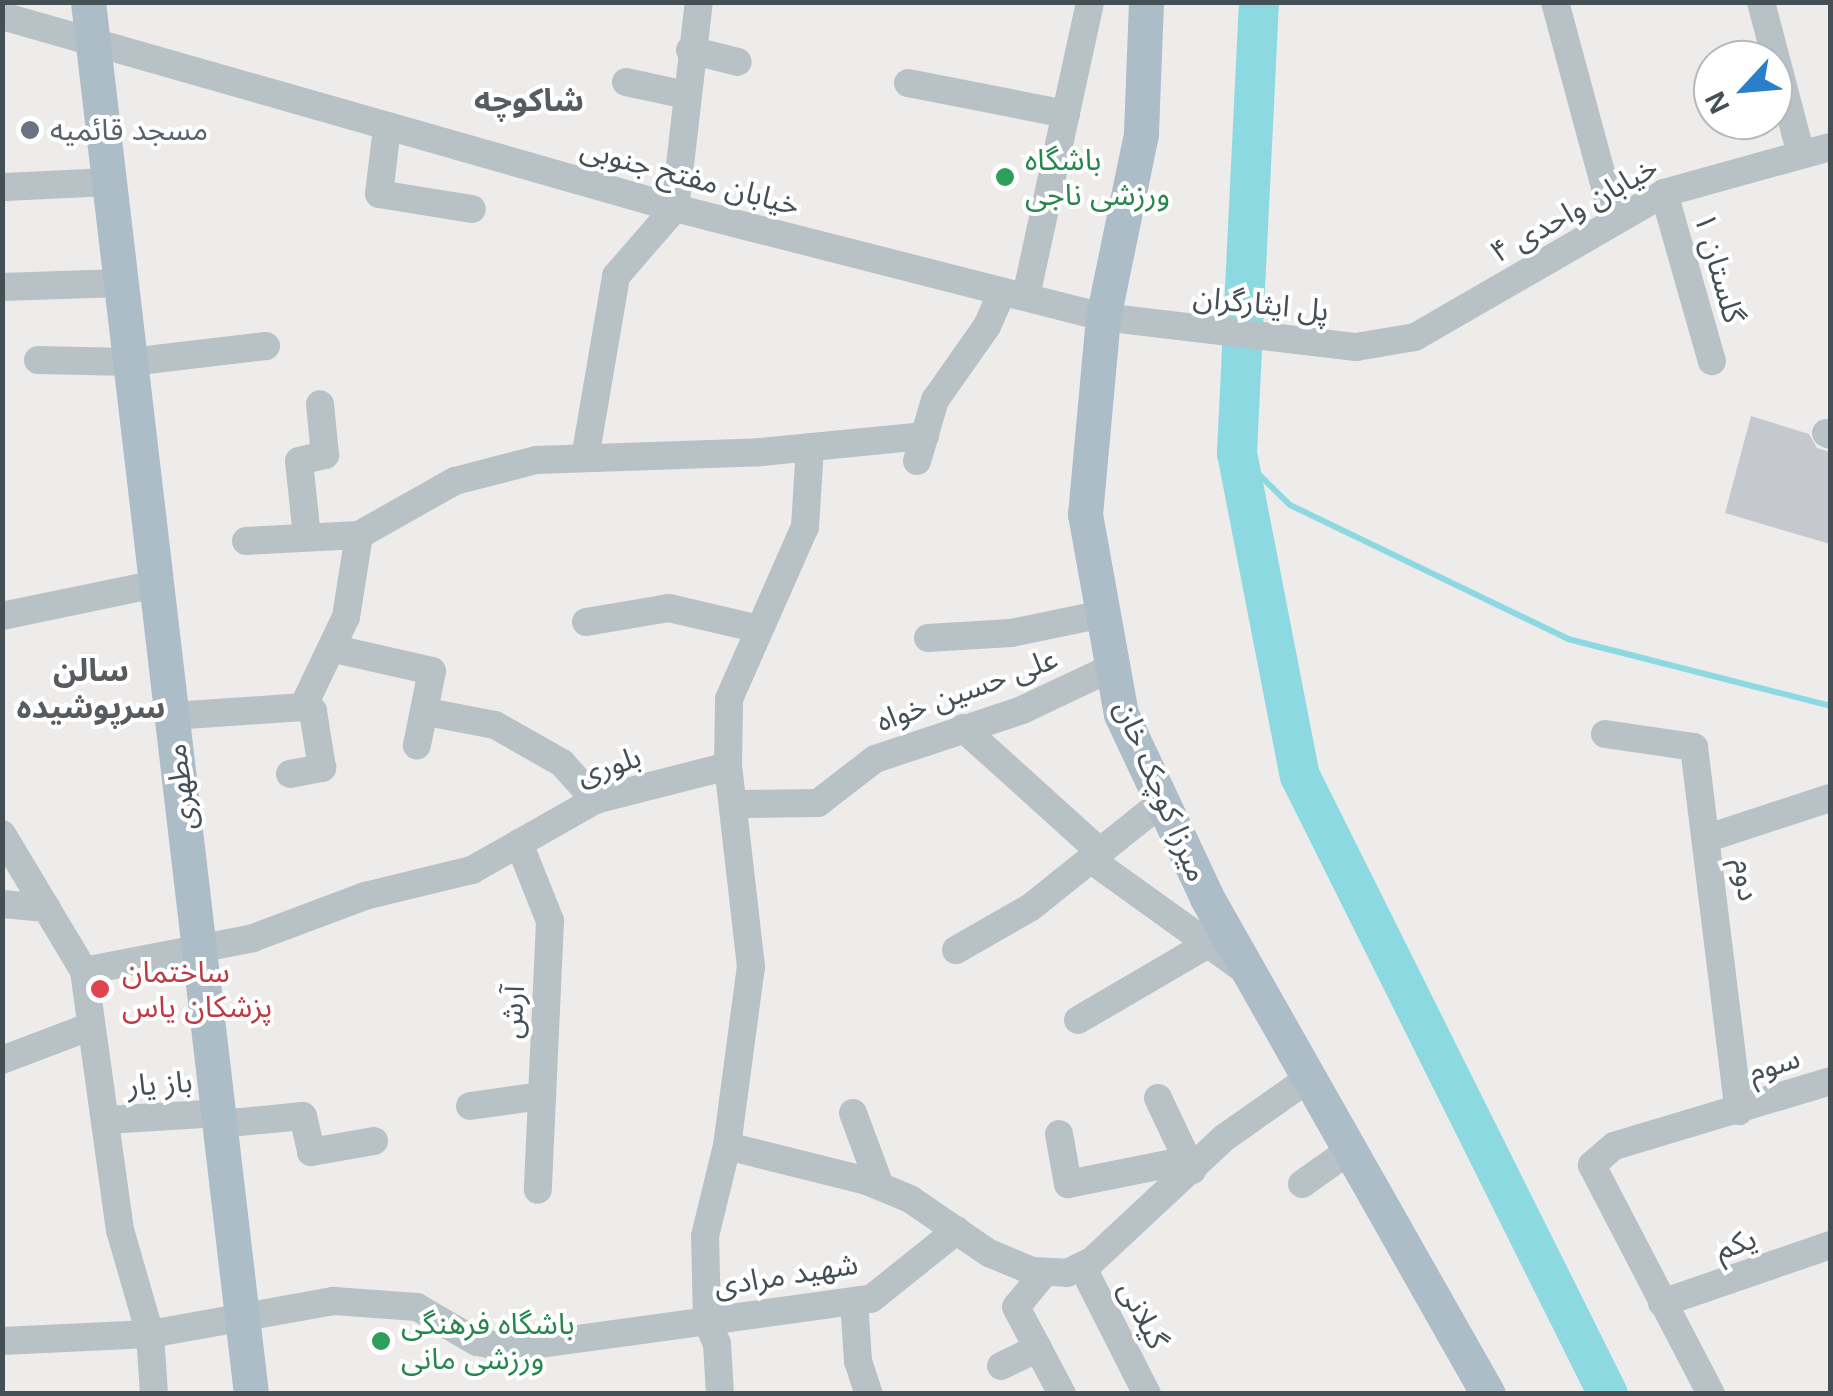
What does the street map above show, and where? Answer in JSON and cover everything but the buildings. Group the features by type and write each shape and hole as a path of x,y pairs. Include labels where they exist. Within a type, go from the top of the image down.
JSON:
{"main road":[{"name":"مطهری","path":"88,2 251,1394"},
{"name":"میرزا کوچک خان","path":"1146,2 1142,134 1103,317 1085,514 1121,714 1250,973 1488,1394"}],"street":[{"path":"585,458 616,276 674,208 690,50 699,2"},
{"path":"246,541 359,534 455,481 536,460 810,446 921,449 936,400 1014,294 1066,114 1090,2"},
{"path":"1555,2 1614,220"},
{"path":"1761,2 1802,156"},
{"name":"خیابان مفتح جنوبی","path":"2,16 93,46 674,208 1103,317 1158,325"},
{"path":"690,50 738,62"},
{"path":"626,82 686,95"},
{"path":"908,83 1066,114"},
{"path":"387,128 379,194 472,209"},
{"name":"خیابان واحدی ۴","path":"1356,348 1415,337 1664,193 1830,147"},
{"path":"5,187 109,182"},
{"name":"گلستان ۱","path":"1664,193 1712,361"},
{"path":"2,287 121,283"},
{"name":"پل ایثارگران","path":"1158,325 1356,348"},
{"path":"38,360 130,362 266,346"},
{"path":"307,538 298,461 325,456 320,404"},
{"path":"720,1394 718,1344 707,1321 705,1236 727,1146 751,967 728,766 729,699 805,527 810,446"},
{"path":"303,706 335,649 359,534"},
{"path":"2,616 156,584"},
{"path":"586,622 670,608 759,629"},
{"path":"928,638 1011,633 1104,614"},
{"path":"335,649 432,671 427,712 417,744"},
{"name":"علی حسین خواه","path":"735,804 818,803 875,759 1022,710 1113,668"},
{"path":"172,716 303,706 314,711 322,768 290,774"},
{"path":"427,712 495,725 562,763 595,800"},
{"path":"963,728 1094,855 1250,973"},
{"name":"دوم","path":"1605,734 1694,747 1738,1111"},
{"name":"بلوری","path":"84,971 200,951 365,896 472,870 595,800 728,766"},
{"path":"1708,838 1830,798"},
{"path":"956,950 1031,907 1162,802"},
{"path":"2,834 84,971 120,1230 150,1334 154,1394"},
{"name":"آرش","path":"519,843 550,921 538,1190"},
{"path":"2,904 47,908"},
{"path":"1078,1020 1208,944"},
{"path":"2,1060 89,1027"},
{"path":"727,1146 880,1186 989,1253 1045,1272 1082,1266 1190,1165 1309,1078"},
{"name":"سوم","path":"1662,1303 1592,1165 1614,1146 1830,1081"},
{"path":"470,1106 542,1096"},
{"path":"1158,1098 1190,1165"},
{"path":"853,1113 880,1186"},
{"name":"باز یار","path":"106,1120 302,1116 311,1152 374,1141"},
{"path":"1059,1134 1068,1184 1190,1165"},
{"path":"1302,1184 1350,1150"},
{"name":"شهید مرادی","path":"2,1341 150,1334 334,1300 416,1306 478,1342 512,1348 871,1299 957,1230"},
{"name":"یکم","path":"1662,1303 1830,1245"},
{"name":"گیلانی","path":"1082,1266 1147,1394"},
{"path":"1045,1272 1016,1307 1062,1394"},
{"path":"854,1301 858,1360 869,1394"},
{"path":"1662,1303 1711,1394"},
{"path":"1001,1366 1038,1348"}],"waterway":[{"path":"1259,2 1237,453 1300,776 1608,1394"},
{"path":"1237,453 1290,505 1568,639 1830,706"}],"place":[{"name":"مسجد قائمیه","path":"30,130"},
{"name":"باشگاه ورزشی ناجی","path":"1005,177"},
{"name":"ساختمان پزشکان یاس","path":"100,989"},
{"name":"باشگاه فرهنگی ورزشی مانی","path":"381,1341"}],"district":[{"name":"شاکوچه","path":"529,100"},
{"name":"سالن سرپوشیده","path":"91,690"}]}
